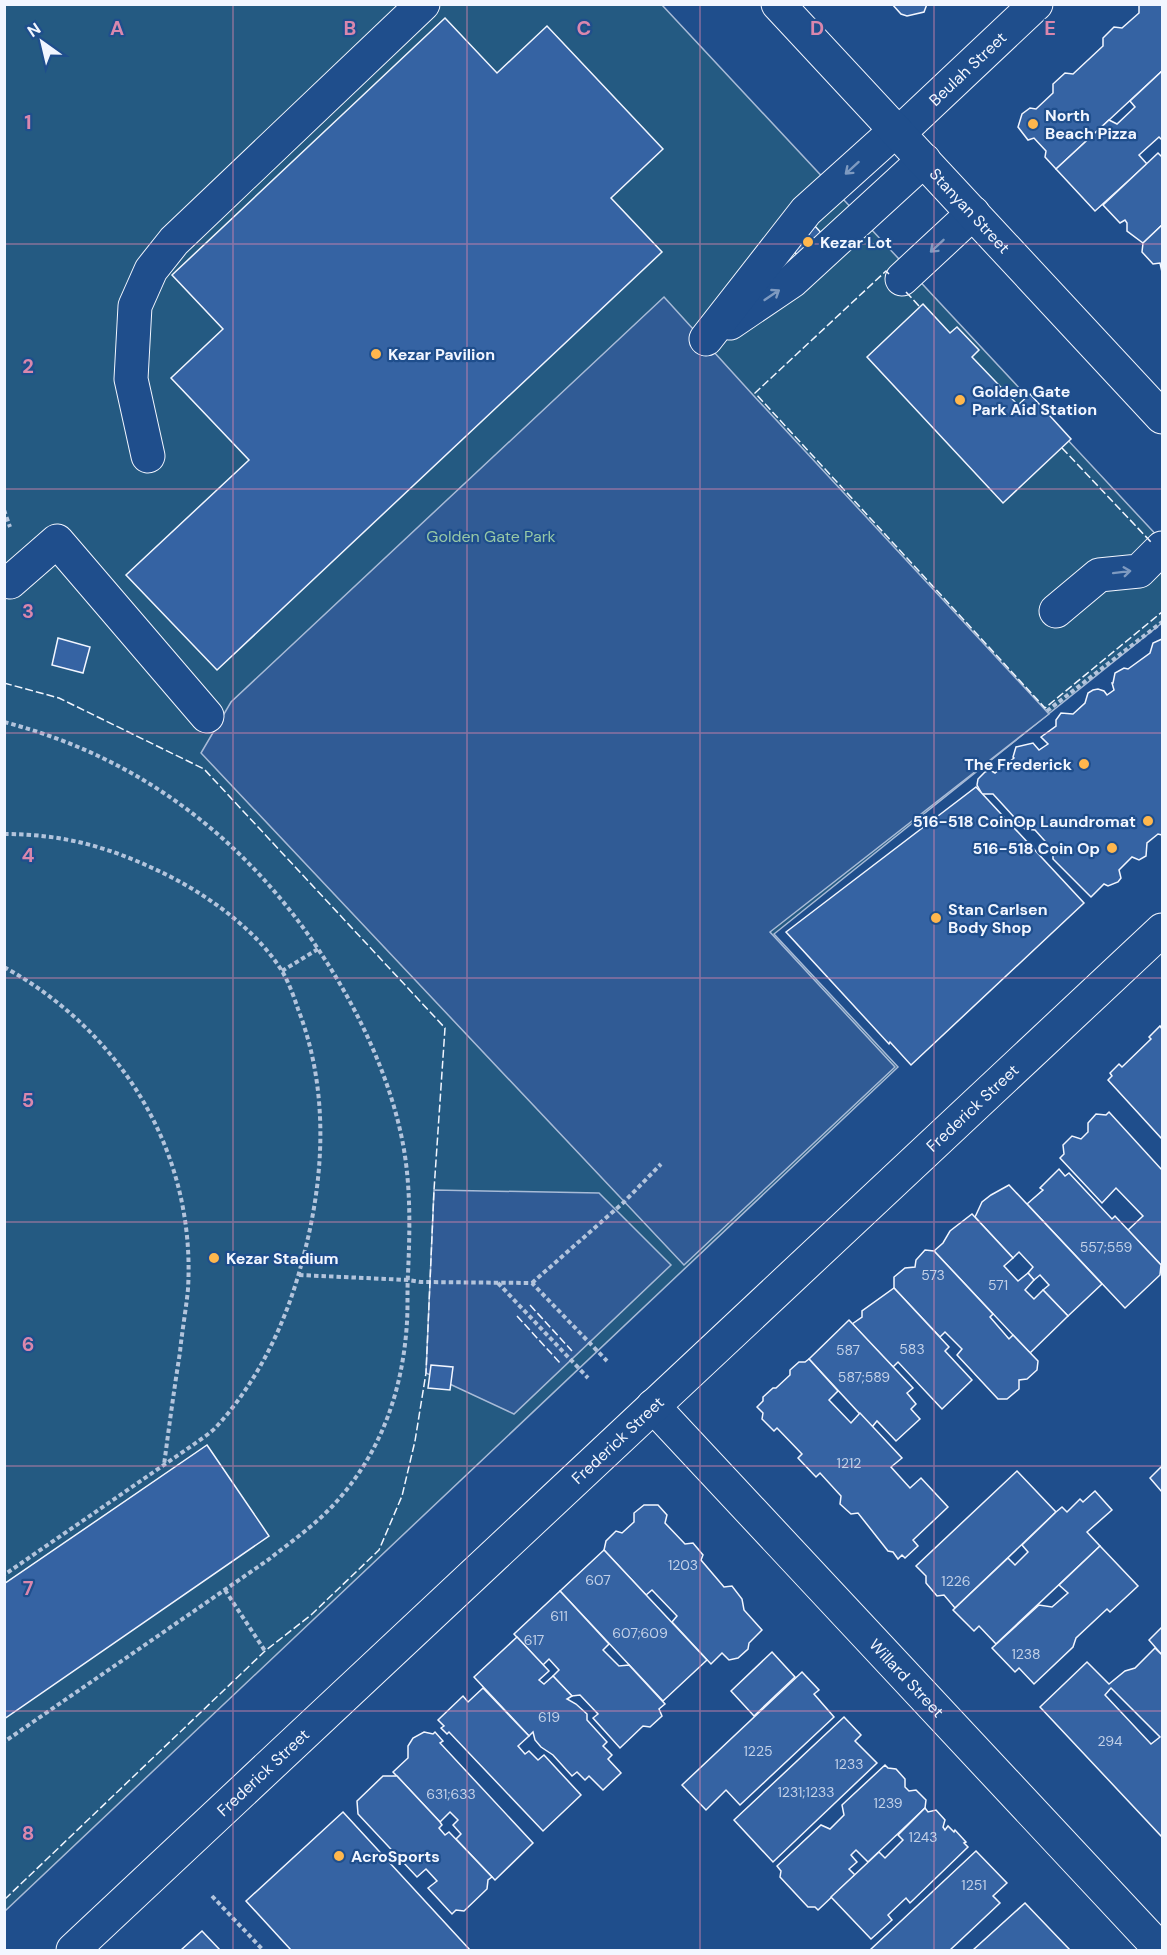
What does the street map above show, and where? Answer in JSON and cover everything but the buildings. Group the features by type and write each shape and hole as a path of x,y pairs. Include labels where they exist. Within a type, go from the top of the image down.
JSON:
{"main road":[{"path":"148,456 131,379 135,306 151,270 174,241 423,4"},
{"name":"Stanyan Street","path":"778,4 1162,417"},
{"name":"Beulah Street","path":"924,160 792,281 706,339 806,211 1036,4"},
{"path":"902,279 973,213"},
{"path":"10,582 57,541 207,716"},
{"path":"1056,611 1099,575 1139,570 1162,548"},
{"name":"Frederick Street","path":"73,1950 1162,930"},
{"name":"Willard Street","path":"653,1406 1161,1950"}],"path":[{"path":"1047,711 1162,622"},
{"path":"4,722 93,753 174,799 244,856 303,926 333,970 376,1054 402,1139 408,1182 410,1232 407,1324 400,1375 386,1426 365,1465 337,1502 268,1560 4,1742"},
{"path":"4,834 33,834 105,848 177,879 236,920 282,971 308,1034 316,1068 320,1106 319,1180 299,1275 287,1311 272,1343 233,1407 216,1428 4,1575"},
{"path":"282,971 318,948"},
{"path":"4,967 41,989 66,1008 90,1029 110,1052 143,1099 156,1124 175,1174 186,1229 188,1289 164,1466"},
{"path":"299,1275 422,1282 532,1283 624,1202 661,1164"},
{"path":"497,1282 588,1378"},
{"path":"532,1283 607,1361"},
{"path":"225,1590 265,1651"},
{"path":"212,1896 263,1950"}],"green space":[{"name":"Golden Gate Park","path":"5,5 662,5 1162,541 1162,623 774,934 898,1067 5,1911"}],"shaded area":[{"path":"664,297 1049,714 770,932 895,1067 684,1265 201,753 231,702"},
{"path":"434,1190 599,1193 671,1265 514,1414 426,1373"}],"fence":[{"path":"889,274 886,271 755,393 1045,708 1162,612"},
{"path":"906,292 920,307"},
{"path":"1062,448 1151,542"},
{"path":"4,683 59,698 204,769 445,1028 434,1190 426,1373 415,1441 402,1496 379,1550 311,1615 265,1651 4,1900"},
{"path":"530,1305 572,1351"},
{"path":"517,1316 560,1363"}],"place":[{"name":"North Beach Pizza","path":"1033,124"},
{"name":"Kezar Lot","path":"808,242"},
{"name":"Kezar Pavilion","path":"376,354"},
{"name":"Golden Gate Park Aid Station","path":"960,400"},
{"name":"The Frederick","path":"1084,764"},
{"name":"516-518 CoinOp Laundromat","path":"1148,821"},
{"name":"516-518 Coin Op","path":"1112,848"},
{"name":"Stan Carlsen Body Shop","path":"936,918"},
{"name":"Kezar Stadium","path":"214,1258"},
{"name":"AcroSports","path":"339,1856"}]}
